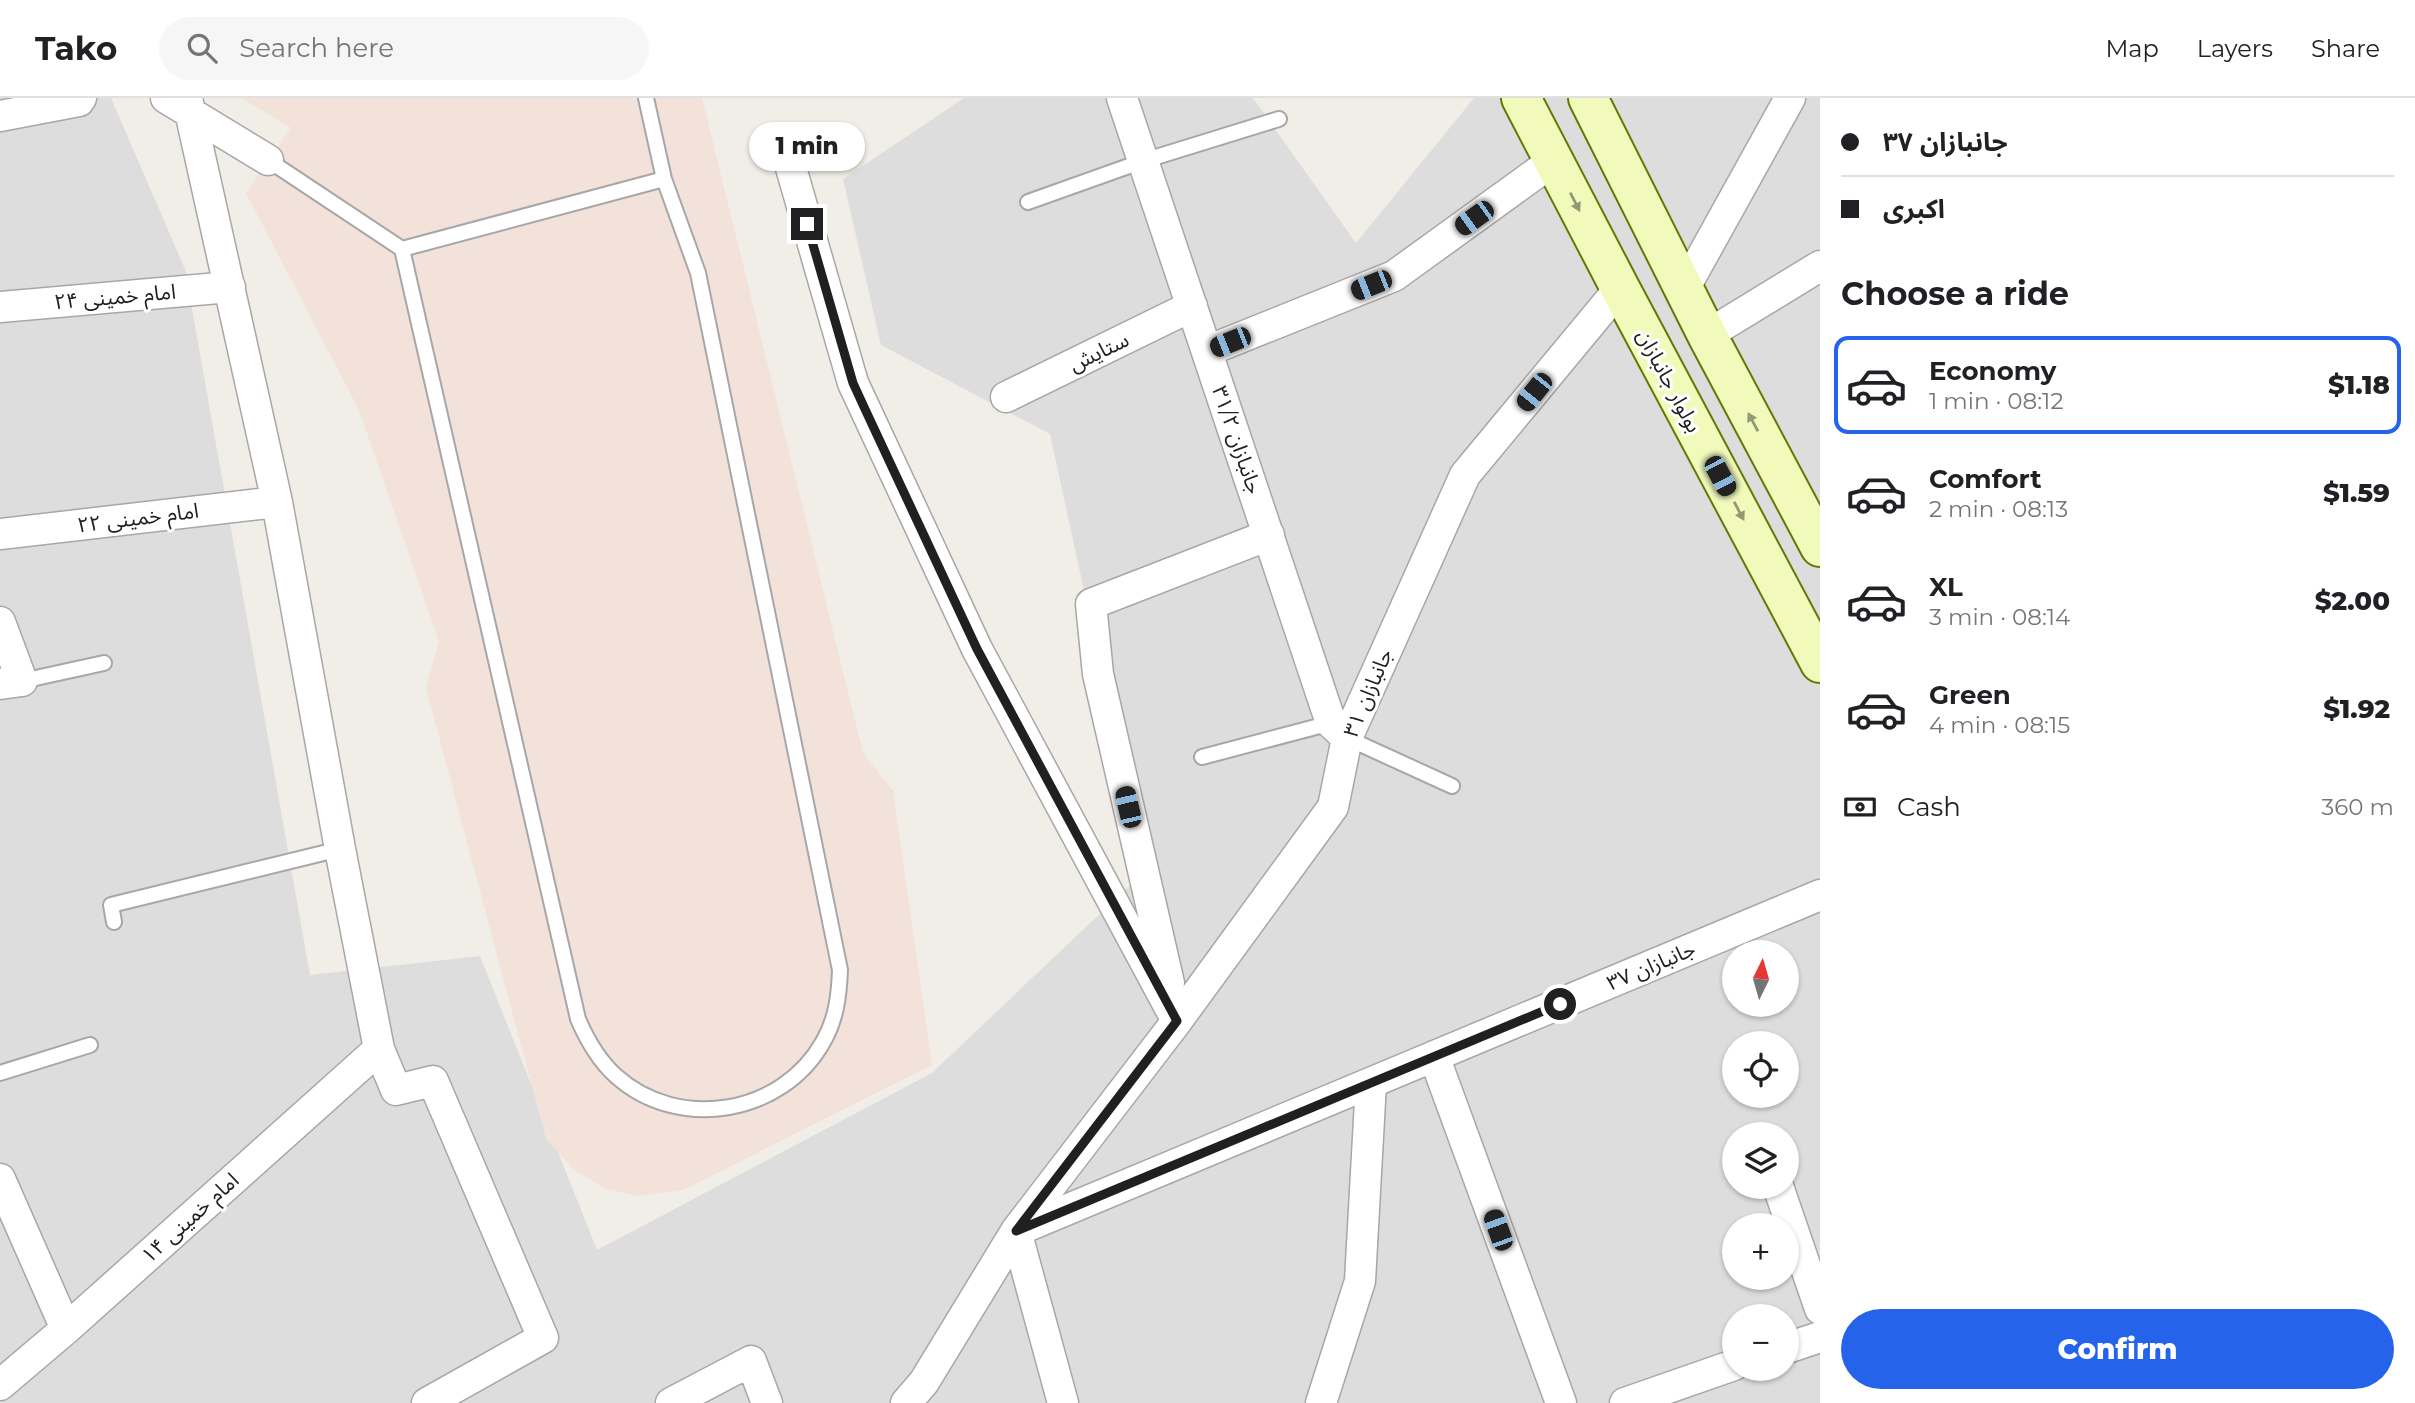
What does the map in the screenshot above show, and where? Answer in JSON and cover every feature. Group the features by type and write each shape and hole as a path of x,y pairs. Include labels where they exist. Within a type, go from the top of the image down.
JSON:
{"main road":[{"name":"بولوار جانبازان","path":"1521,98 1820,663"},
{"path":"1588,98 1707,335 1820,547"}],"street":[{"path":"0,117 79,102 81,98"},
{"name":"جانبازان ۳۱/۲","path":"1122,98 1269,535 1339,731"},
{"path":"1684,289 1790,98"},
{"path":"181,103 268,160"},
{"path":"181,103 230,287 277,502 379,1049 396,1090 433,1081 543,1338 427,1403"},
{"path":"787,154 853,383 977,649 1177,1021"},
{"path":"1207,351 1394,276 1553,161"},
{"path":"1707,335 1820,267"},
{"name":"امام خمینی ۲۴","path":"0,307 230,287"},
{"name":"جانبازان ۳۱","path":"906,1403 924,1382 1016,1231 1177,1021 1333,807 1339,731 1465,475 1620,288"},
{"name":"ستایش","path":"1006,397 1192,306"},
{"name":"امام خمینی ۲۲","path":"0,534 277,502"},
{"path":"1177,1021 1098,674 1091,604 1269,535"},
{"path":"0,622 11,683"},
{"name":"جانبازان ۳۷","path":"1016,1231 1820,895"},
{"name":"امام خمینی ۱۴","path":"0,1385 379,1049"},
{"path":"1434,1056 1561,1403"},
{"path":"1321,1403 1360,1282 1371,1083"},
{"path":"2,1190 66,1329"},
{"path":"1783,1199 1817,1292"},
{"path":"1016,1231 1063,1403"},
{"path":"1799,1344 1820,1336"},
{"path":"671,1403 751,1361 767,1403"},
{"path":"1625,1403 1678,1394 1722,1371"}],"lane":[{"path":"268,160 402,249 578,1019 600,1059 615,1076 634,1090 677,1108 724,1109 748,1104 771,1094 791,1080 809,1062 823,1042 833,1019 839,995 840,970 698,273 664,179 646,98"},
{"path":"1028,202 1143,160 1279,119"},
{"path":"402,249 664,179"},
{"path":"11,683 104,663"},
{"path":"1202,757 1339,731 1452,786"},
{"path":"114,922 111,905 340,849"},
{"path":"0,1073 90,1045"}],"shaded area":[{"path":"0,98 111,98 185,269 310,975 480,956 597,1250 932,1073 1145,871 1050,434 881,345 843,179 964,98 1253,98 1356,243 1474,98 1820,98 1820,1403 0,1403"},
{"path":"241,98 702,98 863,753 893,791 932,1065 683,1190 638,1196 604,1188 574,1170 546,1139 426,688 439,641 359,410 246,193 291,128"}],"route":[{"path":"807,224 853,383 864,407 977,649 1177,1021 1016,1231 1560,1004"}]}
